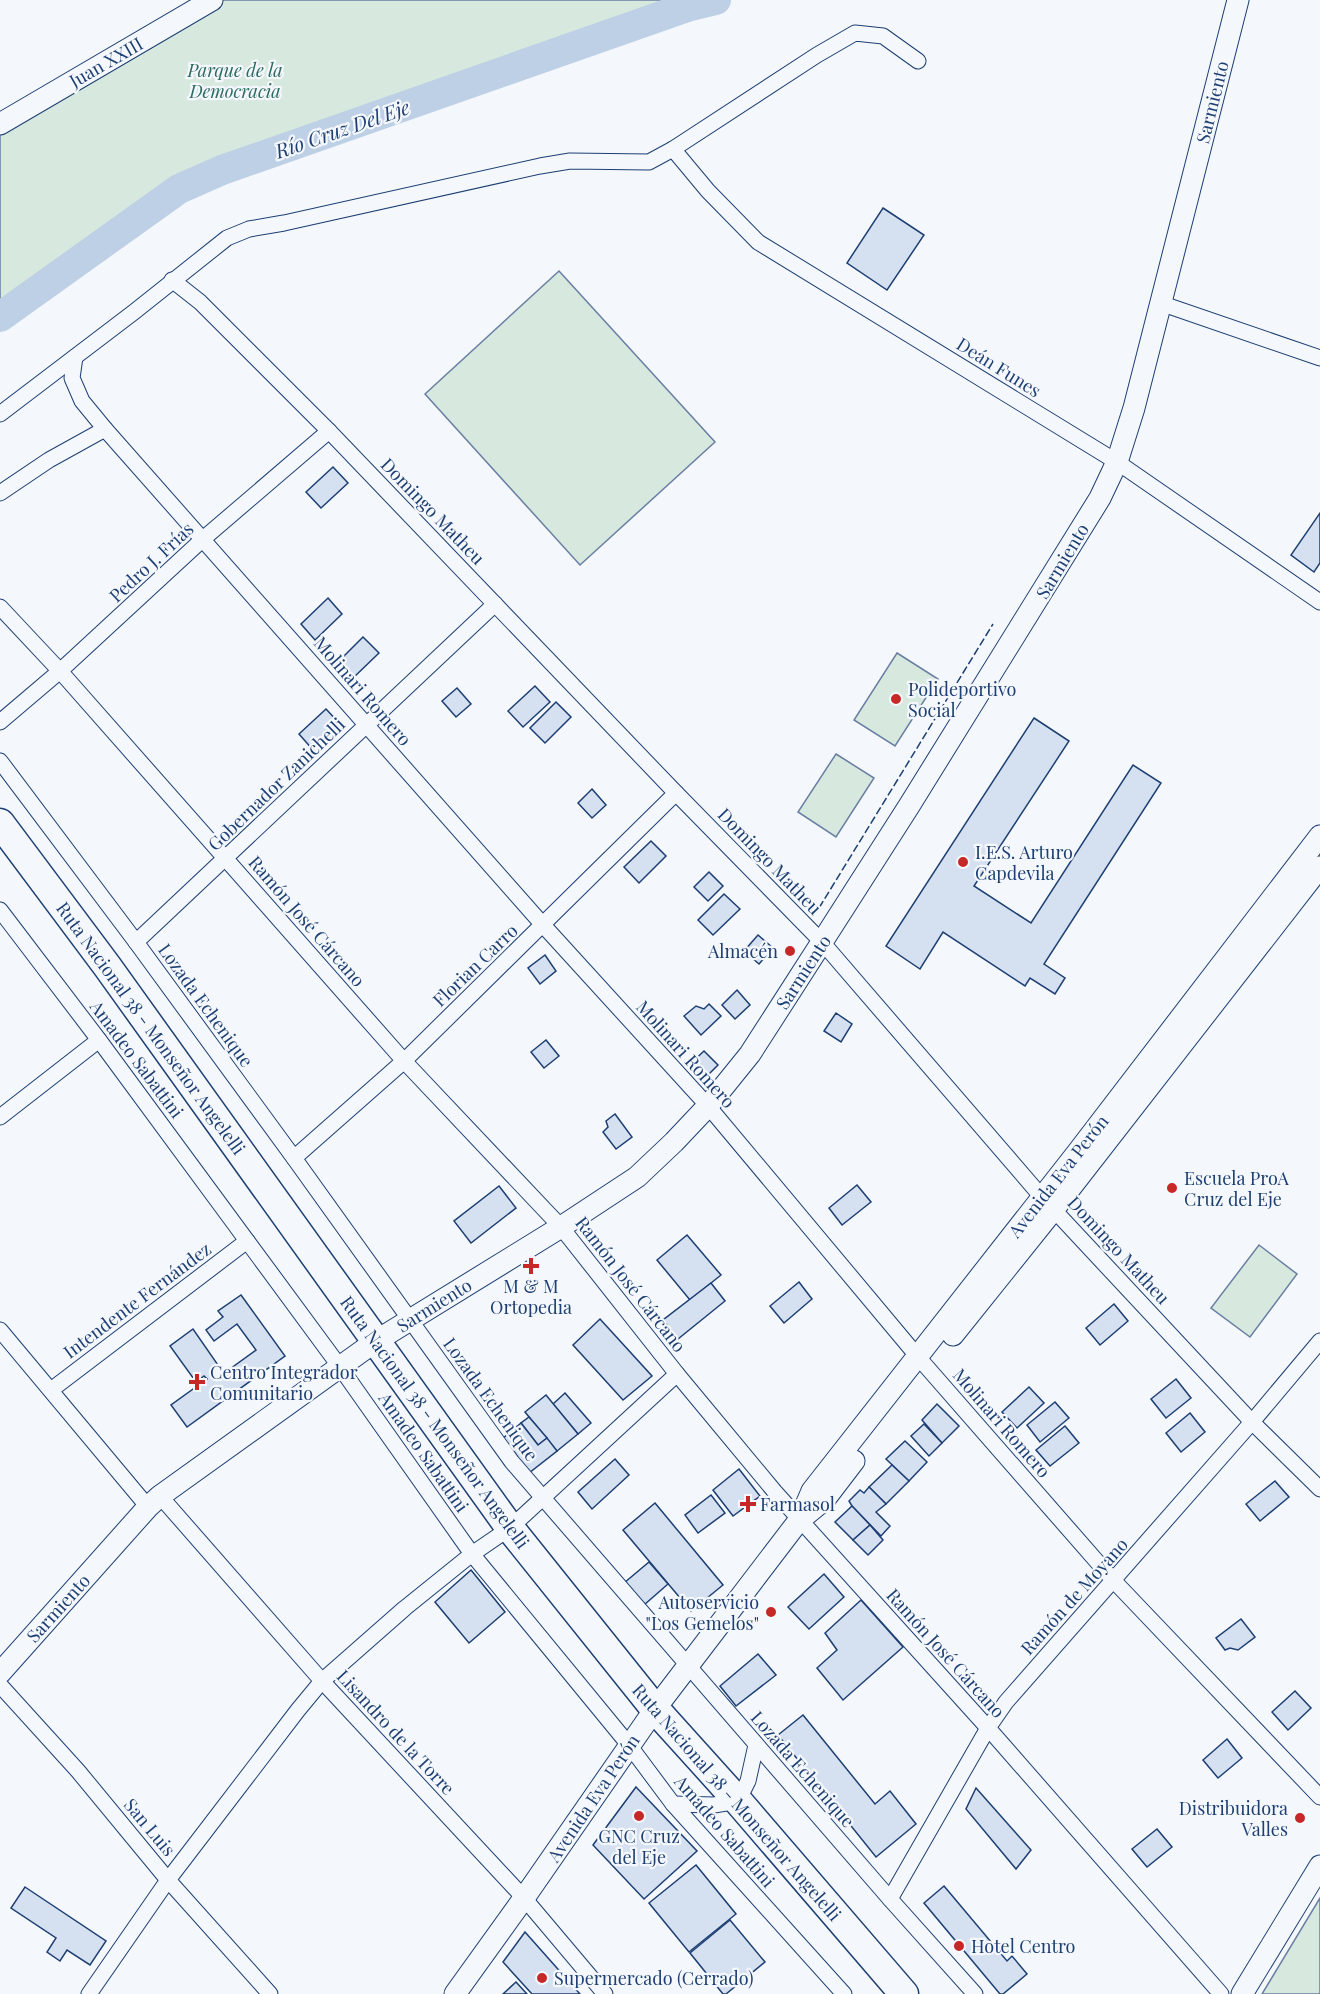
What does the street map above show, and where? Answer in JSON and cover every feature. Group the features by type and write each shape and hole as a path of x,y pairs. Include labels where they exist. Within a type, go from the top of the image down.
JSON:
{"highway":[{"name":"Ruta Nacional 38 - Monseñor Angelelli","path":"0,823 107,966 510,1528 655,1709 904,1994"}],"main road":[{"name":"Juan XXIII","path":"0,124 212,0"},
{"name":"Sarmiento","path":"0,1673 154,1501 376,1341 561,1227 637,1176 708,1106 750,1054 1057,570 1100,498 1117,462 1134,408 1238,0"},
{"name":"Avenida Eva Perón","path":"1048,1202 1077,1153 1320,836"},
{"name":"Avenida Eva Perón","path":"455,1994 524,1899 629,1744 800,1519 812,1491 923,1362 1048,1202 1320,867"},
{"path":"1242,1994 1320,1866"}],"street":[{"path":"0,414 227,238 249,229 540,166 570,161 649,162 855,33 882,36 918,61"},
{"name":"Deán Funes","path":"673,149 708,191 758,242 1117,462 1320,602"},
{"name":"Domingo Matheu","path":"172,280 200,302 329,431 822,942 1048,1202 1252,1422 1320,1489"},
{"path":"1160,303 1320,358"},
{"name":"Molinari Romero","path":"75,357 72,378 82,401 105,429 543,925 708,1106 923,1362 1114,1581 1320,1797"},
{"path":"0,493 49,460 105,429"},
{"name":"Pedro J. Frías","path":"0,722 60,671 203,539 329,431"},
{"name":"Gobernador Zanichelli","path":"136,942 495,604"},
{"name":"Ramón José Cárcano","path":"0,608 60,671 404,1061 561,1227 677,1374 800,1519 988,1728 1221,1994"},
{"name":"Lozada Echenique","path":"0,761 294,1158 512,1462 975,1994"},
{"name":"Florian Carro","path":"294,1158 404,1061 676,793"},
{"name":"Amadeo Sabattini","path":"0,910 99,1040 340,1367 472,1554 629,1744 673,1804 840,1992"},
{"path":"0,1117 99,1040"},
{"name":"Intendente Fernández","path":"51,1390 247,1241"},
{"name":"Lisandro de la Torre","path":"0,1330 51,1390 524,1899 605,1994"},
{"name":"Ramón de Moyano","path":"890,1899 988,1728 1006,1702 1114,1581 1320,1341"},
{"path":"89,1994 168,1880 322,1681 405,1608 472,1554 510,1528 677,1374"},
{"name":"San Luis","path":"0,1685 78,1771 168,1880 270,1994"},
{"path":"673,1804 714,1805 738,1802 748,1781 756,1745"}],"green space":[{"name":"Parque de la Democracia","path":"212,0 716,0 687,7 222,170 179,189 0,317 0,124"},
{"path":"559,271 715,442 580,565 425,394"},
{"name":"Polideportivo Social","path":"897,653 938,679 895,746 854,720"},
{"path":"836,754 874,778 836,837 798,812"},
{"path":"1259,1245 1297,1274 1250,1337 1211,1308"},
{"path":"1320,1898 1320,1994 1262,1994"}],"building":[{"path":"883,208 924,235 887,290 847,263"},
{"path":"333,467 348,483 321,508 306,492"},
{"path":"1320,513 1320,563 1314,572 1291,555"},
{"path":"328,598 342,614 315,640 301,624"},
{"path":"363,637 379,653 352,679 337,663"},
{"path":"535,686 550,702 523,727 508,711"},
{"path":"457,688 471,704 456,717 442,701"},
{"path":"556,702 571,717 545,743 530,728"},
{"path":"326,709 341,725 313,750 299,734"},
{"path":"1034,718 1069,741 974,886 1031,923 1133,765 1161,783 1044,964 1065,978 1055,994 1030,978 1025,986 943,932 920,969 886,946"},
{"path":"592,789 606,805 592,818 578,803"},
{"path":"651,841 666,856 639,883 624,867"},
{"path":"709,872 723,886 708,901 694,887"},
{"path":"724,894 740,909 713,935 698,920"},
{"path":"758,935 773,948 759,964 744,951"},
{"path":"545,955 556,971 540,984 528,968"},
{"path":"737,990 750,1005 735,1019 722,1005"},
{"path":"709,1004 721,1016 701,1035 684,1016 696,1006 704,1009"},
{"path":"836,1013 852,1024 841,1042 824,1031"},
{"path":"546,1040 559,1056 544,1068 531,1052"},
{"path":"704,1051 718,1065 703,1080 689,1065"},
{"path":"615,1114 632,1137 616,1149 603,1132 608,1127 606,1121"},
{"path":"857,1185 871,1202 842,1225 829,1208"},
{"path":"499,1186 516,1208 471,1243 454,1221"},
{"path":"687,1235 721,1275 690,1300 657,1260"},
{"path":"799,1282 812,1299 784,1323 770,1306"},
{"path":"711,1283 725,1301 678,1339 663,1320"},
{"path":"241,1295 285,1356 187,1427 171,1405 207,1379 204,1376 196,1382 170,1346 193,1329 218,1365 210,1371 216,1379 256,1350 237,1324 214,1341 206,1330 223,1317 218,1311"},
{"path":"1114,1304 1128,1321 1100,1345 1086,1328"},
{"path":"600,1319 652,1376 623,1400 573,1345"},
{"path":"1176,1379 1191,1398 1166,1418 1151,1399"},
{"path":"1029,1387 1044,1403 1017,1428 1002,1412"},
{"path":"565,1393 591,1423 578,1434 553,1404"},
{"path":"546,1395 578,1434 557,1451 525,1412"},
{"path":"1055,1402 1069,1418 1040,1442 1027,1425"},
{"path":"937,1404 959,1426 942,1443 922,1420"},
{"path":"1190,1413 1205,1432 1181,1452 1166,1433"},
{"path":"529,1417 547,1438 538,1445 521,1423"},
{"path":"521,1423 538,1445 547,1438 557,1451 529,1473 502,1439"},
{"path":"924,1424 942,1443 929,1456 911,1436"},
{"path":"1065,1426 1079,1443 1050,1466 1036,1450"},
{"path":"905,1441 927,1462 909,1481 886,1459"},
{"path":"615,1459 629,1475 592,1509 578,1492"},
{"path":"892,1465 909,1481 886,1504 869,1487"},
{"path":"739,1469 760,1496 733,1516 713,1490"},
{"path":"1275,1481 1289,1497 1260,1521 1246,1504"},
{"path":"869,1487 886,1504 876,1512 890,1526 881,1536 849,1501 860,1490 864,1493"},
{"path":"711,1495 725,1513 698,1533 685,1515"},
{"path":"655,1503 723,1585 691,1611 623,1530"},
{"path":"852,1506 870,1525 853,1540 835,1522"},
{"path":"870,1525 883,1540 868,1555 853,1540"},
{"path":"649,1562 668,1584 644,1605 624,1583"},
{"path":"471,1570 505,1612 469,1643 435,1602"},
{"path":"824,1574 844,1597 809,1629 788,1607"},
{"path":"861,1600 903,1647 843,1700 817,1668 837,1650 825,1633"},
{"path":"1241,1619 1255,1637 1238,1650 1230,1648 1225,1650 1216,1638"},
{"path":"758,1654 776,1675 736,1706 720,1686"},
{"path":"1295,1691 1311,1708 1288,1730 1272,1712"},
{"path":"803,1715 875,1804 890,1791 916,1824 876,1857 778,1735"},
{"path":"1227,1739 1242,1758 1218,1778 1203,1760"},
{"name":"GNC Cruz del Eje","path":"636,1787 697,1851 644,1899 593,1845"},
{"path":"976,1788 1031,1850 1016,1869 966,1809"},
{"path":"1157,1829 1172,1847 1147,1867 1132,1849"},
{"path":"696,1865 736,1914 689,1952 649,1903"},
{"path":"944,1886 1007,1961 1012,1956 1027,1974 1003,1994 1000,1994 924,1903"},
{"path":"25,1887 106,1941 90,1965 67,1950 60,1961 47,1952 56,1938 11,1908"},
{"path":"730,1920 765,1962 726,1994 723,1994 690,1953"},
{"name":"Supermercado (Cerrado)","path":"525,1932 580,1994 532,1994 503,1962"},
{"path":"516,1982 527,1994 503,1994"}],"waterway":[{"name":"Río Cruz Del Eje","path":"0,317 179,189 222,170 687,7 716,0"}],"fence":[{"path":"819,908 993,624"}],"place":[{"name":"Polideportivo Social","path":"896,699"},
{"name":"I.E.S. Arturo Capdevila","path":"963,862"},
{"name":"Almacén","path":"790,951"},
{"name":"Escuela ProA Cruz del Eje","path":"1172,1188"},
{"name":"M & M Ortopedia","path":"531,1266"},
{"name":"Centro Integrador Comunitario","path":"197,1382"},
{"name":"Farmasol","path":"748,1504"},
{"name":"Autoservicio \"Los Gemelos\"","path":"771,1612"},
{"name":"GNC Cruz del Eje","path":"639,1816"},
{"name":"Distribuidora Valles","path":"1300,1818"},
{"name":"Hotel Centro","path":"959,1946"},
{"name":"Supermercado (Cerrado)","path":"542,1978"}]}
